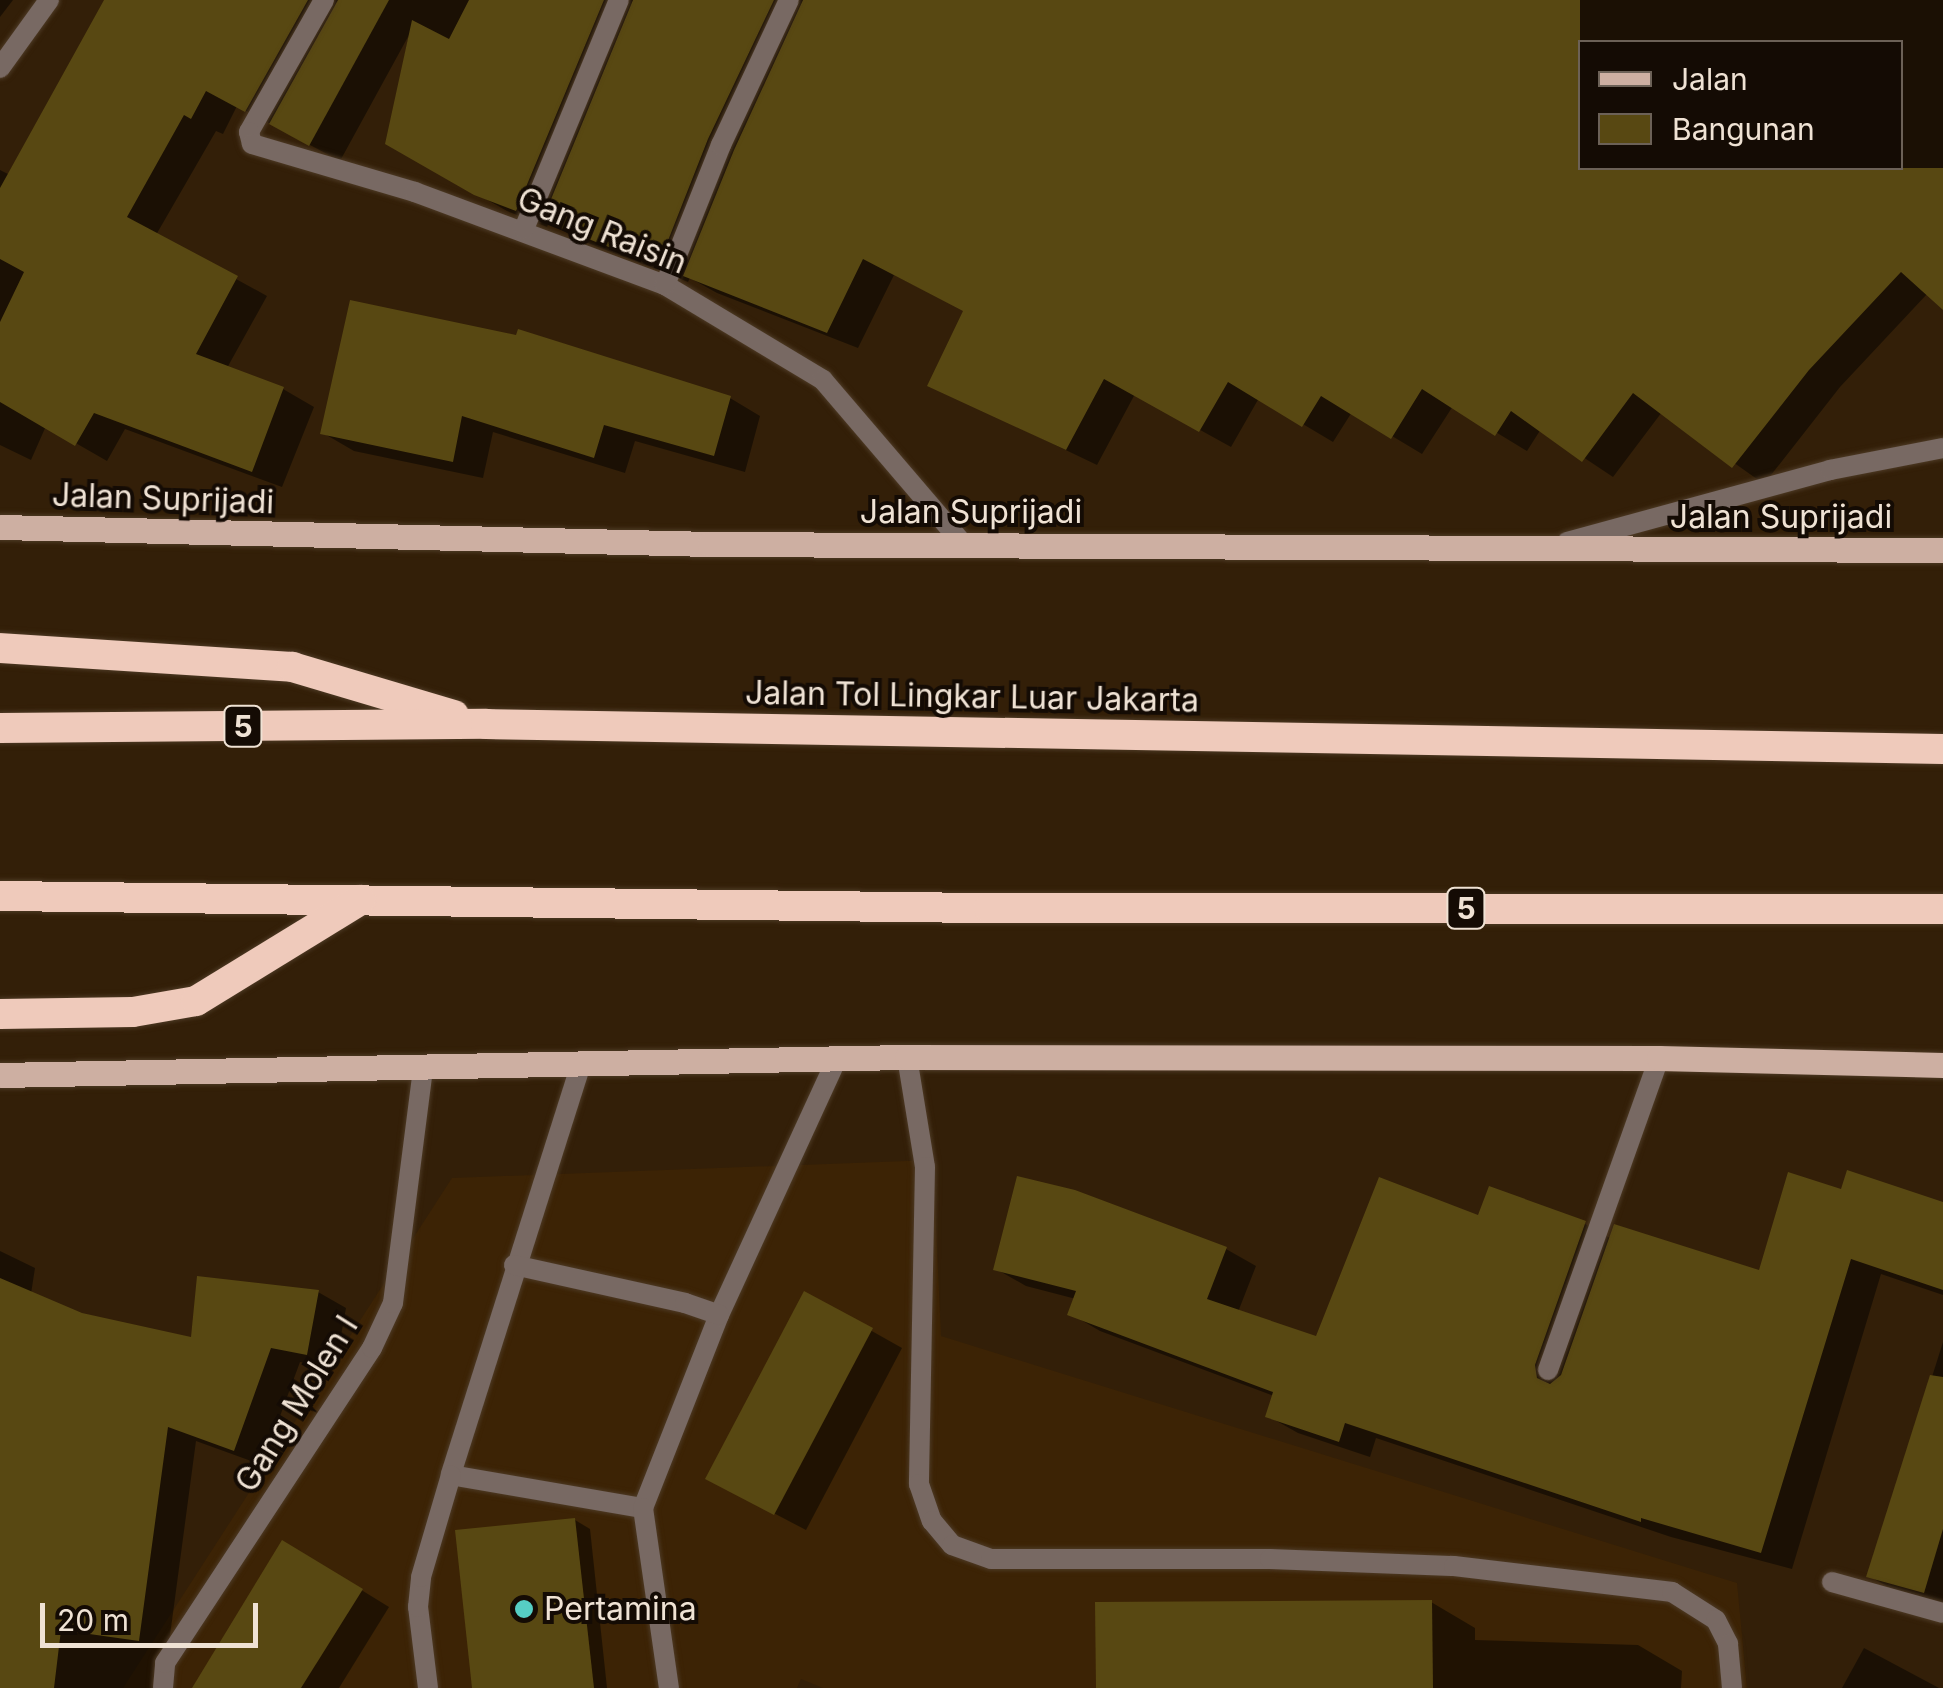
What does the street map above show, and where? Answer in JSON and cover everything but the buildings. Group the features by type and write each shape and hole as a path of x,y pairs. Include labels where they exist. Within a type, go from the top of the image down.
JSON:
{"highway":[{"path":"0,648 292,667 486,724"},
{"name":"Jalan Tol Lingkar Luar Jakarta","path":"0,728 486,724 1943,750"},
{"name":"5","path":"0,896 990,908 1943,909"},
{"path":"0,1014 133,1012 196,1001 362,900"}],"main road":[{"name":"Jalan Suprijadi","path":"0,527 445,539 1943,550"},
{"path":"0,1074 907,1056 1659,1058 1943,1065"}],"street":[{"path":"0,68 49,0"},
{"name":"Gang Raisin","path":"324,0 249,132 252,144 415,192 665,284 822,380 964,544"},
{"path":"524,229 619,0"},
{"path":"665,284 721,145 788,0"},
{"path":"1541,549 1830,470 1943,448"},
{"path":"907,1056 925,1167 919,1484 932,1521 952,1545 1007,1560 1270,1559 1454,1566 1672,1592 1716,1620 1728,1644 1732,1688"},
{"path":"669,1688 643,1508 719,1316 837,1058"},
{"path":"1548,1370 1659,1058"},
{"path":"428,1688 418,1608 421,1577 514,1266 581,1064"},
{"name":"Gang Molen I","path":"163,1688 164,1663 372,1348 393,1303 423,1068"},
{"path":"514,1266 685,1302 719,1316"},
{"path":"451,1475 643,1508"},
{"path":"1832,1582 1943,1613"}],"shaded area":[{"path":"933,1160 941,1336 1737,1583 1747,1688 823,1688 801,1679 797,1688 123,1688 452,1178"}],"place":[{"name":"Pertamina","path":"524,1609"}]}
